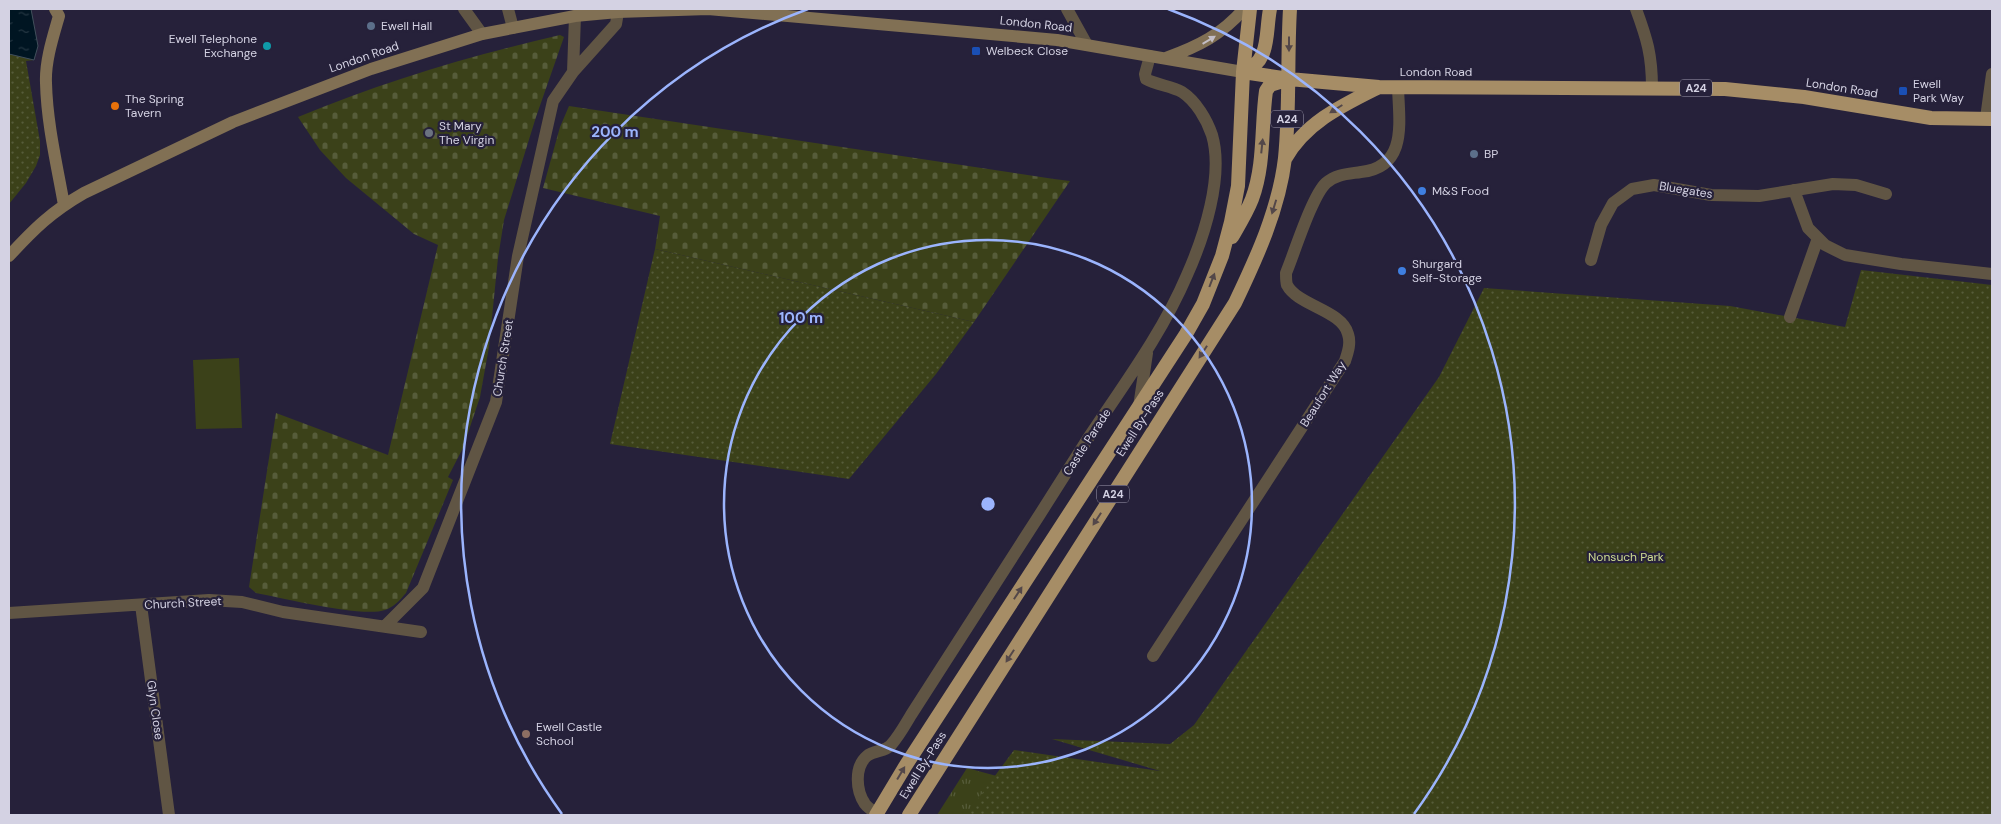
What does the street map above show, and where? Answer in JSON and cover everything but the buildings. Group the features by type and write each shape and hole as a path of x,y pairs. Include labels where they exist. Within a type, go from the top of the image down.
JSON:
{"highway":[{"name":"Ewell By-Pass","path":"877,814 1186,334 1203,304 1222,256 1238,186 1243,72 1250,9"},
{"path":"1243,72 1256,65 1261,59 1264,51 1270,9"},
{"name":"Ewell By-Pass","path":"909,815 1235,302 1251,270 1275,204 1284,159 1289,79 1290,9"},
{"name":"London Road","path":"1243,72 1289,79 1380,87 1725,89 1804,97 1931,118 1989,118"},
{"path":"1222,256 1252,199 1261,156 1266,91 1270,85 1289,79"},
{"path":"1284,159 1298,139 1313,125 1341,106 1380,87"}],"main road":[{"name":"London Road","path":"9,256 43,220 84,193 233,122 372,69 482,34 575,16 618,12 708,9 1056,40 1243,72"},
{"path":"1166,58 1204,43 1216,36 1244,9"},
{"path":"57,12 46,82 49,124 64,205"}],"street":[{"path":"464,9 482,34"},
{"path":"508,9 513,28"},
{"path":"1067,9 1087,45"},
{"path":"1636,9 1647,38 1652,60 1652,88"},
{"name":"Church Street","path":"385,626 423,588 496,402 518,256 553,101 573,72 616,24 618,12"},
{"path":"573,72 575,16"},
{"name":"Castle Parade","path":"877,814 866,806 861,796 858,782 862,761 869,754 886,749 892,744 1149,345 1187,276 1196,253 1211,203 1216,160 1212,136 1204,118 1193,102 1182,92 1146,79 1145,74 1150,56"},
{"path":"1989,118 1992,74"},
{"name":"Beaufort Way","path":"1153,656 1345,361 1349,345 1348,332 1342,323 1294,293 1286,284 1286,274 1317,196 1325,184 1337,175 1374,171 1393,156 1398,145 1399,135 1398,87"},
{"name":"Bluegates","path":"1591,260 1601,225 1613,204 1632,190 1654,185 1711,196 1749,196 1833,184 1856,185 1886,194"},
{"path":"1794,190 1808,228 1825,245 1845,255 1901,264 1992,274"},
{"path":"1790,317 1818,238"},
{"path":"1139,407 1144,361 1149,345"},
{"name":"Church Street","path":"9,613 209,600 242,602 283,612 421,632"},
{"name":"Glyn Close","path":"141,605 169,815"}],"green space":[{"path":"9,9 31,9 38,46 34,60 26,61 40,141 40,155 26,183 9,204"},
{"path":"560,35 564,37 536,117 504,220 498,258 489,347 480,397 463,448 448,477 453,480 406,593 391,607 374,612 303,603 256,593 249,587 276,413 388,455 438,245 414,234 346,178 320,150 298,117 362,92 427,70"},
{"path":"569,106 1070,181 974,322 655,249 660,216 543,188 560,127"},
{"path":"655,249 974,322 936,374 849,479 610,444"},
{"name":"Nonsuch Park","path":"1861,270 1992,285 1992,815 966,815 1014,750 1160,771 1052,739 1170,744 1194,725 1439,377 1484,288 1730,306 1845,327"},
{"path":"239,358 242,428 196,429 193,360"},
{"path":"967,768 1048,790 1201,815 937,815"}],"water":[{"path":"9,9 31,9 38,46 34,60 9,54"}],"place":[{"name":"Ewell Hall","path":"371,26"},
{"name":"Ewell Telephone Exchange","path":"267,46"},
{"name":"Welbeck Close","path":"976,51"},
{"name":"Ewell Park Way","path":"1903,91"},
{"name":"The Spring Tavern","path":"115,106"},
{"name":"St Mary The Virgin","path":"429,133"},
{"name":"BP","path":"1474,154"},
{"name":"M&S Food","path":"1422,191"},
{"name":"Shurgard Self-Storage","path":"1402,271"},
{"name":"Ewell Castle School","path":"526,734"}]}
